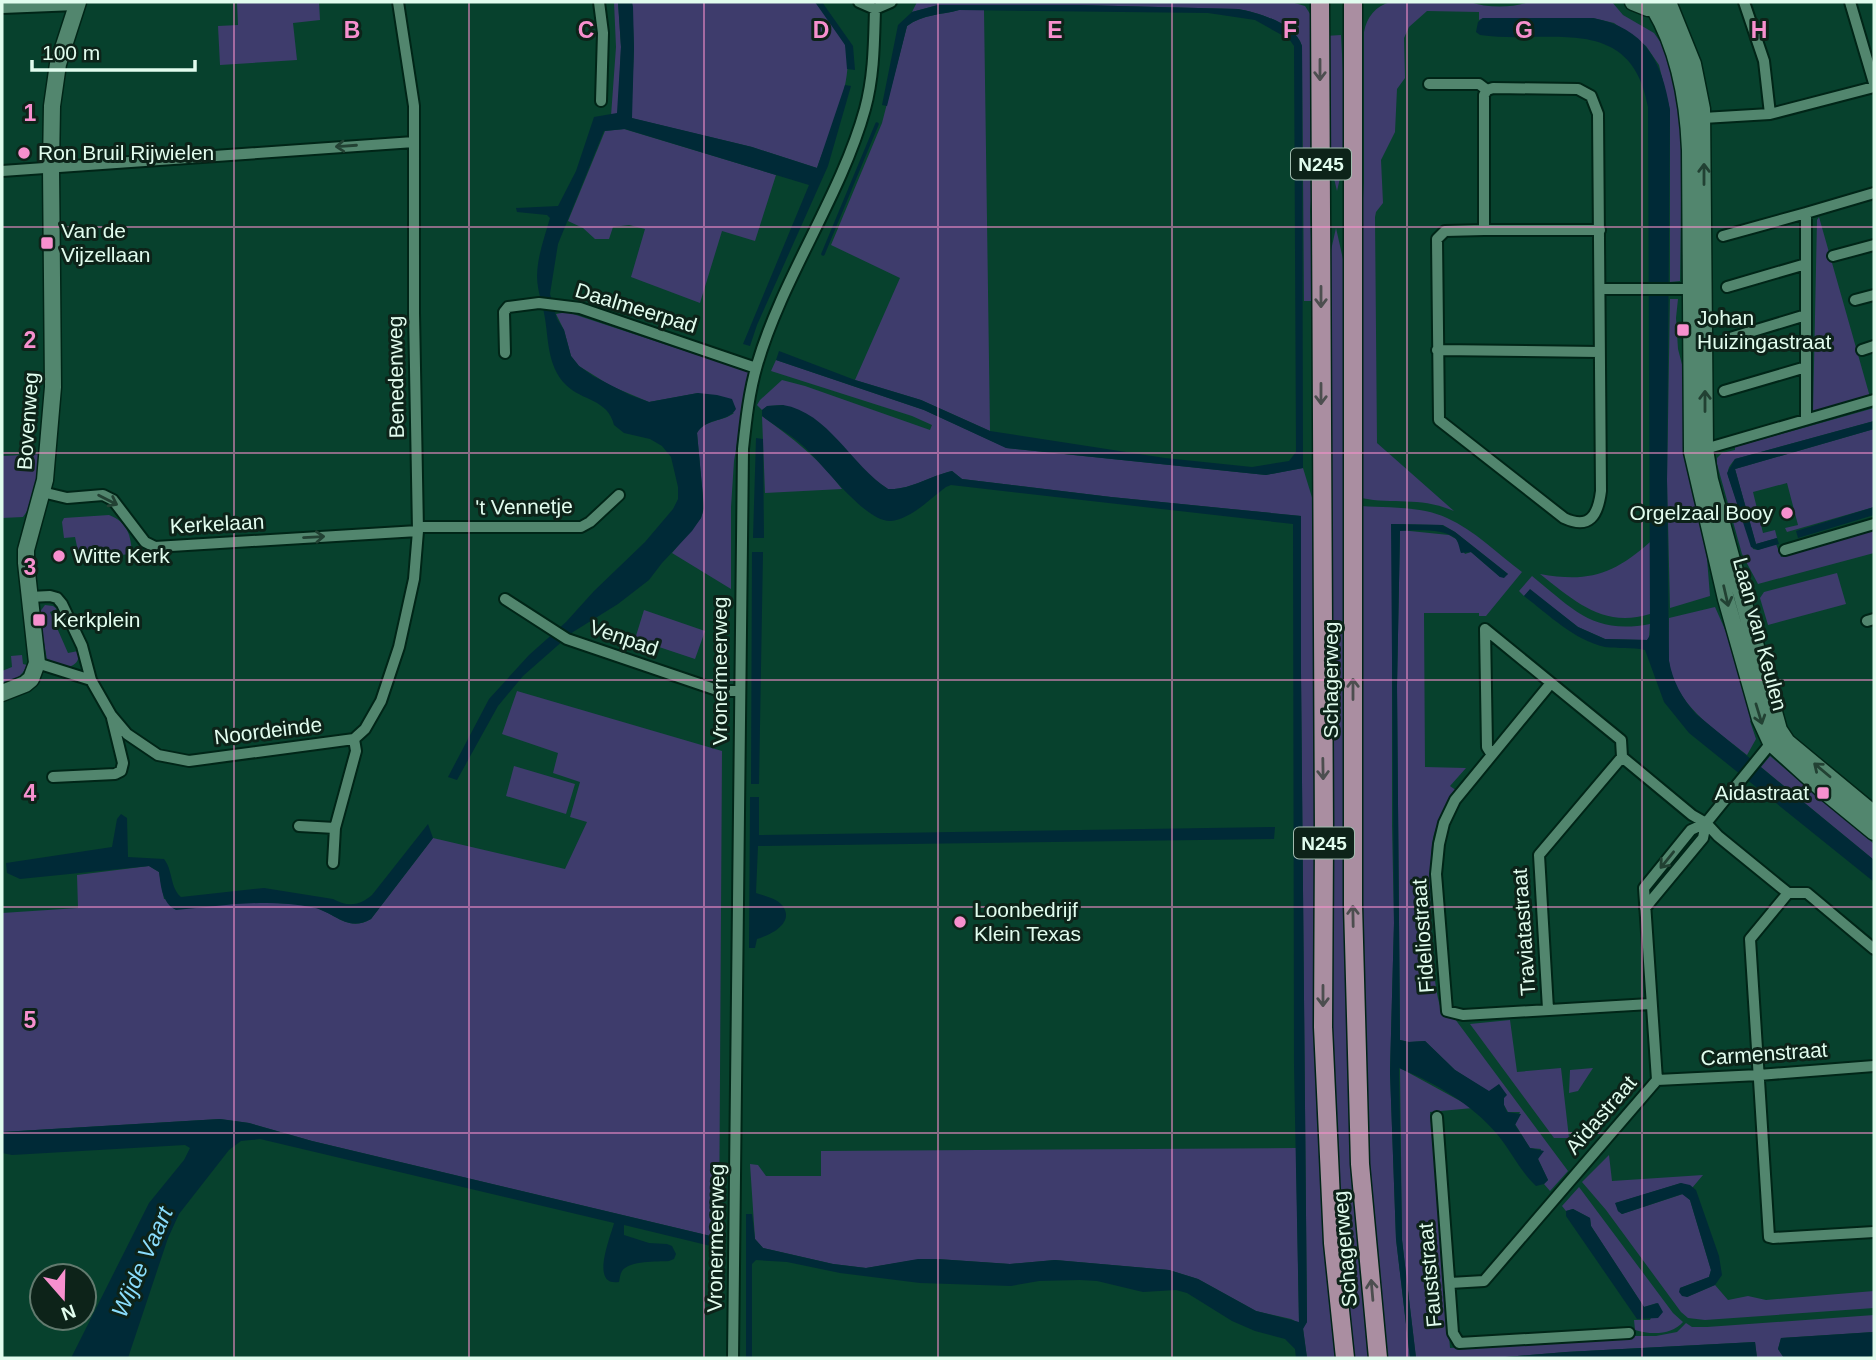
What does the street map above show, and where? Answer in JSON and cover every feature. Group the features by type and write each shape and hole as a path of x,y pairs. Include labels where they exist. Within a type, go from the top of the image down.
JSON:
{"main road":[{"name":"Schagerweg","path":"1320,2 1323,1027 1333,1243 1345,1358"},
{"name":"Schagerweg","path":"1353,2 1353,905 1360,1164 1378,1358"}],"street":[{"name":"Benedenweg","path":"354,739 365,729 381,701 399,647 410,602 418,529 413,98 398,2"},
{"path":"599,2 603,49 601,101"},
{"path":"859,2 875,9 891,2"},
{"path":"1633,2 1643,7 1663,4"},
{"path":"1744,2 1764,61 1770,114"},
{"path":"1695,118 1770,114 1874,85 1850,2"},
{"path":"2,8 77,3"},
{"name":"Bovenweg","path":"30,597 26,550 43,492 47,467 54,369 52,106 58,64 77,3"},
{"name":"Laan van Keulen","path":"1663,4 1693,64 1700,93 1690,150 1697,289 1698,450 1726,599 1760,719 1824,791 1874,832"},
{"name":"Vronermeerweg","path":"733,1358 743,449 756,368 861,122 873,64 875,9"},
{"path":"1429,84 1479,84 1487,90 1573,88 1591,96 1598,114 1600,230 1600,500 1592,518 1579,523 1564,518 1439,420 1437,239 1444,231 1600,230"},
{"path":"1484,230 1484,95 1487,90"},
{"path":"2,171 414,142"},
{"path":"1723,236 1874,193"},
{"path":"1806,213 1806,418"},
{"path":"1833,256 1874,245"},
{"path":"1727,287 1806,264"},
{"path":"1600,289 1697,289"},
{"path":"1855,300 1874,295"},
{"name":"Daalmeerpad","path":"505,354 504,312 508,307 539,303 580,308 756,368"},
{"path":"1730,338 1806,315"},
{"path":"1862,350 1874,346"},
{"path":"1437,350 1599,352"},
{"path":"1724,391 1806,367"},
{"path":"1698,450 1874,400"},
{"name":"Kerkelaan","path":"43,492 67,498 103,495 113,500 145,542 155,547 418,529"},
{"name":"'t Vennetje","path":"418,529 581,527 619,495"},
{"path":"1785,550 1874,524"},
{"path":"2,693 25,684 37,663 30,597 50,596 62,604 82,646 91,680"},
{"name":"Venpad","path":"505,599 567,639 720,691 739,691"},
{"path":"1493,755 1487,747 1485,629 1621,740 1622,757 1692,815 1706,823 1788,893 1807,893 1874,949"},
{"path":"37,663 91,680"},
{"name":"Noordeinde","path":"91,680 111,715 127,734 158,755 177,760 189,761 354,739 356,751 335,828 333,863"},
{"name":"Fideliostraat","path":"1551,683 1450,807 1439,844 1436,874 1447,1012 1463,1015 1650,1004"},
{"name":"Noordeinde","path":"52,777 115,774 121,771 123,763 111,715"},
{"name":"Laan van Keulen","path":"1776,739 1787,742 1874,814"},
{"name":"Aïdastraat","path":"1450,1283 1484,1281 1657,1080 1644,888 1691,831 1706,823 1776,739"},
{"name":"Traviatastraat","path":"1548,1009 1539,855 1622,757"},
{"path":"299,826 335,828"},
{"path":"1788,893 1750,939 1769,1237 1874,1232"},
{"name":"Carmenstraat","path":"1657,1080 1874,1066"},
{"name":"Fauststraat","path":"1437,1117 1453,1333 1459,1343 1629,1333"}],"shaded area":[{"path":"237,2 319,2 320,20 293,23 297,60 220,65 218,26 238,25"},
{"path":"614,2 618,2 621,47 618,114 611,116 616,47"},
{"path":"632,2 815,2 835,26 844,42 847,55 845,87 817,168 752,147 631,118 634,48"},
{"path":"917,2 1291,2 1305,6 1312,17 1314,174 1310,210 1313,301 1304,301 1302,46 1292,31 1266,16 1238,9 938,5 912,12"},
{"path":"1391,2 1470,2 1499,6 1529,2 1612,2 1623,15 1654,33 1666,50 1682,122 1680,281 1670,282 1670,110 1659,65 1646,46 1614,23 1593,18 1479,20 1479,12 1427,11 1409,27 1404,38 1405,78 1397,89 1395,132 1381,160 1383,203 1375,217 1377,443 1454,511 1418,502 1361,498 1360,243 1364,183 1364,32 1373,13 1380,6"},
{"path":"959,10 984,10 990,431 921,400 855,380 900,278 831,245 882,123 907,26 926,17"},
{"path":"1341,35 1347,148 1337,191 1327,149 1325,36"},
{"path":"624,129 776,175 755,241 722,231 700,303 631,277 645,229 629,225 613,227 609,239 595,239 583,228 568,221 605,131"},
{"path":"1819,217 1870,397 1813,413 1817,220"},
{"path":"1336,228 1347,277 1352,1157 1358,1256 1369,1358 1350,1358 1339,1252 1328,963 1327,268"},
{"path":"1670,299 1678,299 1678,349 1685,376 1684,456 1706,546 1710,596 1670,608 1667,480"},
{"path":"567,312 749,372 734,461 731,589 672,553 701,518 704,508 697,433 705,425 734,413 698,393 649,402 611,386 579,366 571,356 564,330 556,314"},
{"path":"776,360 924,410 1007,448 1266,475 1303,468 1314,504 1318,1093 1327,1253 1338,1358 1307,1358 1303,1328 1307,1322 1301,516 962,479 952,471 905,487 888,489 869,476 847,451 783,405 768,406 762,410 757,405 760,400 782,380 930,430 932,425 912,416 771,371"},
{"path":"1874,408 1874,421 1735,459 1730,465 1728,476 1753,549 1776,544 1781,557 1874,530 1874,553 1758,584 1742,554 1717,458 1722,453 1735,450 1735,447"},
{"path":"762,416 815,459 842,489 765,493"},
{"path":"1874,429 1874,507 1787,532 1785,528 1798,525 1787,483 1753,492 1763,533 1775,530 1777,538 1756,544 1735,469"},
{"path":"43,454 37,487 28,510 23,517 2,518 2,456"},
{"path":"1361,506 1416,509 1447,518 1476,536 1522,572 1486,616 1479,616 1479,613 1424,613 1425,767 1466,768 1450,786 1457,791 1434,834 1431,870 1432,952 1442,1010 1455,1019 1568,1171 1550,1191 1544,1184 1548,1180 1538,1159 1541,1149 1530,1148 1515,1124 1520,1112 1508,1112 1499,1085 1489,1092 1455,1070 1425,1041 1400,1040 1397,686 1400,530 1449,535 1456,539 1465,554 1471,552 1500,577 1508,574 1443,525 1392,524 1394,923 1390,1071 1396,1239 1410,1358 1384,1358 1370,1198 1362,897"},
{"path":"109,515 127,530 132,554 82,558 79,556 75,537 64,538 64,518"},
{"path":"1650,542 1650,614 1618,618 1604,615 1578,603 1540,574 1573,577 1600,573 1625,562"},
{"path":"1837,573 1846,604 1768,625 1760,598 1764,592"},
{"path":"1532,576 1572,609 1598,622 1613,626 1650,624 1649,638 1605,639 1578,627 1530,590 1524,596 1519,591"},
{"path":"45,605 57,609 50,612 68,653 78,651 77,661 69,667 47,660 39,613"},
{"path":"1715,607 1731,643 1749,710 1754,719 1750,721 1756,739 1747,755 1698,715 1687,703 1672,677 1669,661 1669,618"},
{"path":"644,610 705,631 695,659 635,639"},
{"path":"22,655 23,664 27,665 23,673 2,685 2,671 12,667 11,656"},
{"path":"517,691 722,751 719,1238 312,1141 249,1123 220,1119 2,1132 2,913 78,908 77,875 149,866 159,872 164,899 299,904 317,908 343,921 356,924 371,919 433,838 565,869 587,822 570,817 580,782 553,773 558,753 502,734"},
{"path":"1770,756 1874,844 1874,860 1761,767"},
{"path":"514,766 575,784 566,814 506,796"},
{"path":"1510,1020 1517,1072 1561,1068 1569,1138 1554,1138 1470,1024"},
{"path":"1400,1068 1473,1108 1430,1112 1450,1348 1656,1336 1677,1332 1686,1323 1692,1327 1707,1327 1874,1315 1874,1332 1781,1338 1778,1349 1784,1358 1757,1358 1755,1342 1494,1358 1416,1358 1402,1240"},
{"path":"1593,1068 1578,1091 1569,1093 1570,1070"},
{"path":"1296,1148 1299,1323 1256,1311 1198,1279 1169,1270 1055,1260 1010,1264 937,1259 866,1268 833,1264 763,1248 755,1239 750,1164 758,1165 766,1176 821,1176 821,1151"},
{"path":"1609,1155 1612,1181 1703,1175 1692,1188 1681,1183 1616,1203 1622,1214 1683,1194 1690,1200 1711,1270 1709,1277 1680,1288 1687,1297 1715,1285 1728,1300 1748,1296 1766,1300 1874,1291 1874,1308 1705,1320 1688,1318 1582,1182"},
{"path":"1579,1187 1673,1313 1683,1322 1678,1326 1661,1333 1635,1330 1634,1320 1650,1320 1657,1303 1644,1307 1591,1226 1590,1218 1573,1209 1566,1211 1562,1206"}],"water":[{"path":"618,2 632,2 633,7 632,118 752,147 817,168 845,85 851,86 828,166 750,346 743,344 809,185 625,129 604,131 558,244 550,294 571,356 593,376 649,402 698,393 732,399 736,409 727,416 706,424 697,433 704,508 692,531 649,580 618,604 573,632 523,676 498,706 457,780 448,777 489,699 529,655 566,622 645,542 673,509 678,499 671,457 662,446 650,439 624,433 614,425 606,410 572,390 555,369 549,351 537,279 540,252 550,218 547,215 517,212 516,208 558,206 576,171 594,117 617,113 621,47"},
{"path":"815,2 822,2 853,46 855,70 847,69 845,45"},
{"path":"938,5 1238,9 1275,20 1298,38 1302,46 1303,468 1266,475 1006,448 924,410 776,360 779,351 855,380 921,400 990,431 1165,458 1252,467 1289,461 1296,452 1294,46 1289,39 1255,20 1208,13 959,10 926,17 907,26 887,106 882,105 898,25 912,12"},
{"path":"1483,18 1593,18 1626,30 1648,49 1656,62 1667,92 1670,110 1667,480 1671,669 1686,702 1696,714 1874,860 1874,882 1689,733 1664,702 1645,650 1594,644 1562,626 1524,596 1530,589 1578,627 1605,639 1647,640 1650,635 1648,107 1639,77 1624,57 1605,45 1583,39 1559,37 1480,35 1476,32 1478,22"},
{"path":"783,405 799,410 827,429 888,489 905,487 952,471 962,479 1301,516 1307,1322 1303,1329 1307,1358 1296,1358 1295,1349 1285,1339 1232,1321 1187,1293 1176,1290 1143,1292 1097,1281 1080,1280 1039,1281 1011,1286 920,1283 840,1273 787,1262 756,1260 752,1264 752,1358 746,1358 746,1214 752,1214 755,1239 763,1248 833,1264 866,1268 918,1259 1010,1264 1055,1260 1169,1270 1198,1279 1256,1311 1299,1322 1294,1066 1293,524 951,485 906,516 891,521 881,519 844,490 793,437 762,416 762,410 767,406"},
{"path":"1874,421 1874,429 1735,469 1756,544 1777,538 1779,544 1758,550 1751,547 1727,473 1735,459"},
{"path":"756,438 763,439 764,538 753,538"},
{"path":"1874,507 1874,515 1798,538 1796,531"},
{"path":"1391,524 1442,525 1455,532 1508,574 1504,578 1500,577 1471,552 1461,553 1456,540 1450,535 1428,530 1400,531 1397,686 1400,1040 1425,1041 1455,1070 1489,1091 1499,1084 1507,1095 1504,1105 1507,1112 1521,1114 1515,1125 1530,1148 1544,1151 1538,1159 1548,1180 1536,1186 1497,1134 1476,1113 1426,1080 1399,1068 1402,1240 1416,1358 1410,1358 1396,1239 1390,1073 1394,923"},
{"path":"752,552 763,552 759,784 751,784"},
{"path":"750,797 759,797 759,835 1275,827 1274,839 758,846 756,893 782,905 786,917 780,927 757,939 755,948 749,948"},
{"path":"121,814 127,818 128,857 164,859 175,889 181,897 264,888 349,904 358,903 372,895 428,824 433,838 371,919 355,924 319,909 294,904 244,904 176,910 165,899 159,872 149,866 20,879 7,873 6,863 112,847 117,819"},
{"name":"Wijde Vaart","path":"220,1119 249,1123 312,1141 719,1238 719,1248 624,1225 624,1235 649,1243 667,1244 672,1246 676,1254 674,1259 669,1261 644,1262 626,1267 619,1282 610,1281 605,1277 603,1269 614,1223 260,1139 241,1141 229,1150 179,1214 168,1238 128,1358 71,1358 84,1332 98,1332 98,1304 149,1203 184,1160 190,1148 185,1145 12,1155 2,1153 2,1132"},
{"path":"1681,1183 1696,1190 1719,1256 1722,1275 1715,1285 1687,1297 1682,1296 1680,1288 1709,1277 1711,1270 1690,1200 1682,1194 1622,1214 1615,1203"},
{"path":"1573,1209 1590,1218 1591,1226 1644,1307 1658,1303 1663,1312 1658,1318 1637,1319 1566,1216 1566,1211"},
{"path":"1874,1332 1874,1355 1863,1358 1784,1358 1778,1349 1781,1338"},
{"path":"1755,1342 1757,1358 1494,1358 1566,1352"}],"waterway":[{"path":"823,254 877,124"}],"place":[{"name":"Ron Bruil Rijwielen","path":"24,153"},
{"name":"Van de Vijzellaan","path":"47,243"},
{"name":"Johan Huizingastraat","path":"1683,330"},
{"name":"Orgelzaal Booy","path":"1787,513"},
{"name":"Witte Kerk","path":"59,556"},
{"name":"Kerkplein","path":"39,620"},
{"name":"Aidastraat","path":"1823,793"},
{"name":"Loonbedrijf Klein Texas","path":"960,922"}]}
